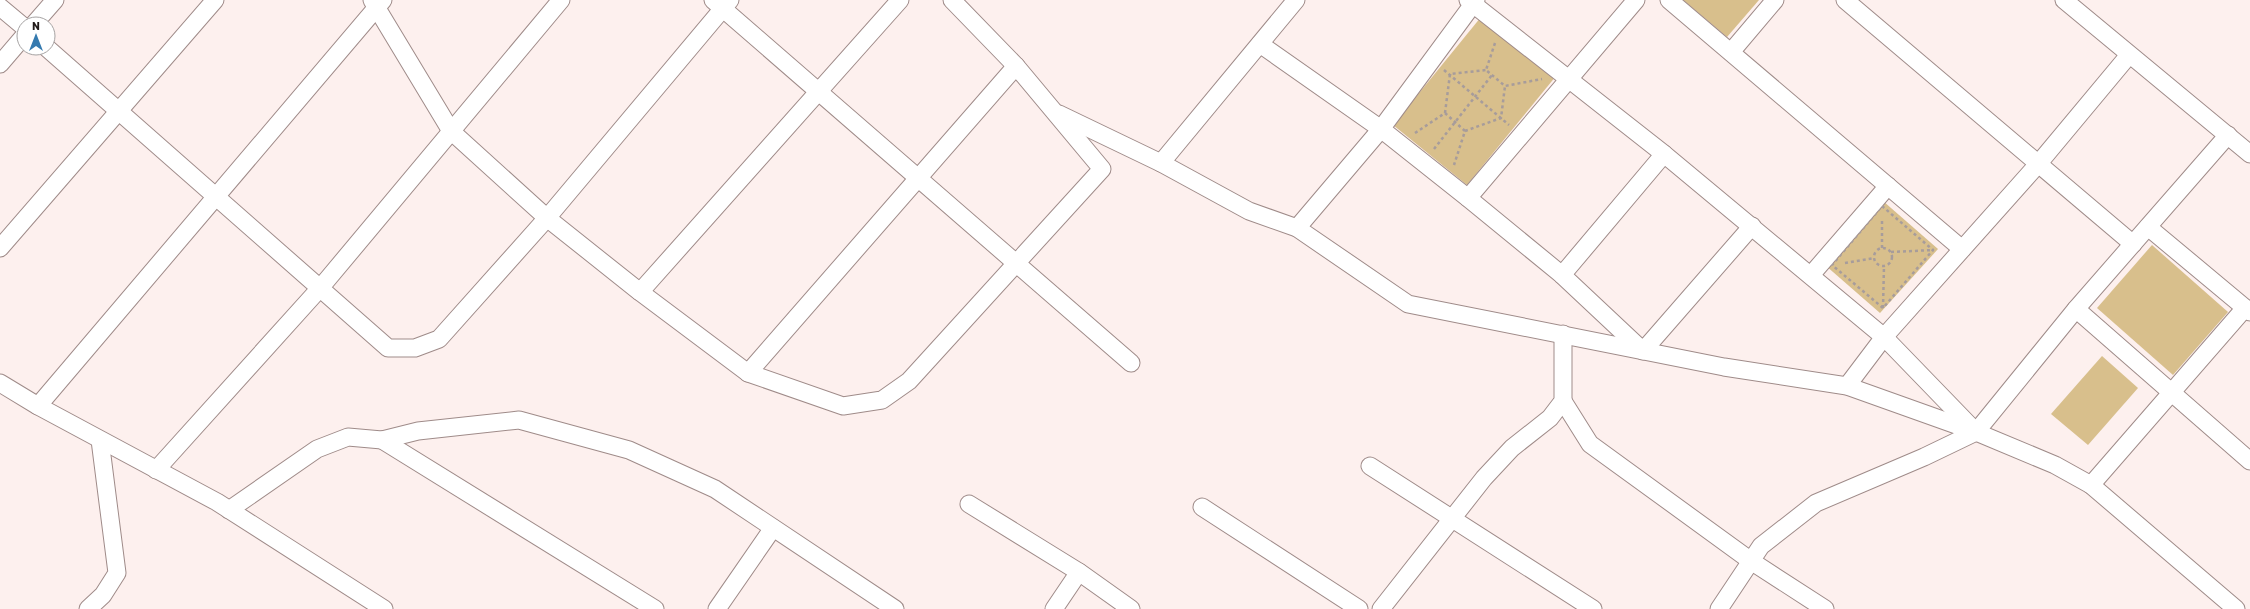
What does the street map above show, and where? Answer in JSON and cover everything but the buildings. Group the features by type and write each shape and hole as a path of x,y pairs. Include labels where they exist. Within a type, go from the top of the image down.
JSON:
{"street":[{"path":"41,16 55,0"},
{"path":"0,248 215,0"},
{"path":"156,470 321,287 561,0"},
{"path":"640,292 900,0"},
{"path":"38,406 217,197 377,3 451,131 547,218 640,292 748,373 843,406 882,400 909,381 1015,262 1102,169 1016,66 952,0"},
{"path":"1161,163 1296,0"},
{"path":"1468,198 1569,77 1636,0"},
{"path":"1669,0 1962,249"},
{"path":"1730,52 1775,0"},
{"path":"1845,0 2133,244"},
{"path":"2064,0 2250,154"},
{"path":"1297,228 1381,129 1473,1 1664,154 1884,337 1976,432"},
{"path":"56,56 321,287 388,348 415,348 439,338 547,218 722,3 818,92 1131,363"},
{"path":"0,6 16,21"},
{"path":"1260,44 1381,129 1468,198 1562,276 1643,351"},
{"path":"0,64 16,45"},
{"path":"1847,386 1884,337 2039,163 2129,55"},
{"path":"748,373 1016,66"},
{"path":"1055,112 1161,163 1249,211 1297,228 1408,304 1724,367 1847,386 1976,432 2054,465 2091,486 2236,609"},
{"path":"1719,609 1761,546 1816,503 1924,457 1976,432 2076,309 2228,135"},
{"path":"1562,276 1664,154"},
{"path":"1811,276 1829,262 1888,186"},
{"path":"1643,351 1752,226"},
{"path":"2091,486 2171,394 2248,310 2148,226"},
{"path":"2076,309 2171,394 2250,461"},
{"path":"1562,334 1562,401 1590,444 1751,561 1825,609"},
{"path":"0,383 38,406 229,510 384,609"},
{"path":"1381,609 1493,468 1512,448 1550,418 1562,401"},
{"path":"229,510 317,449 348,437 382,440 418,431 519,420 629,450 715,490 895,609"},
{"path":"88,609 103,595 116,573 100,440"},
{"path":"382,440 655,609"},
{"path":"1370,466 1593,609"},
{"path":"968,504 1079,572 1131,609"},
{"path":"1202,507 1359,609"},
{"path":"717,609 773,528"},
{"path":"1054,609 1079,572"}],"path":[{"path":"1486,70 1495,42"},
{"path":"1438,74 1442,68 1509,124"},
{"path":"1450,74 1486,70 1505,86"},
{"path":"1542,73 1548,78"},
{"path":"1415,133 1445,113 1450,74"},
{"path":"1434,149 1492,75"},
{"path":"1505,86 1548,78"},
{"path":"1543,84 1548,78"},
{"path":"1502,118 1505,86"},
{"path":"1445,113 1465,131"},
{"path":"1465,131 1502,118"},
{"path":"1504,130 1514,119"},
{"path":"1410,130 1419,137"},
{"path":"1454,166 1465,131"},
{"path":"1429,145 1438,153"},
{"path":"1449,162 1458,169"},
{"path":"1829,262 1882,206 1933,250"},
{"path":"1884,266 1875,263 1874,258 1878,250 1882,248 1891,252 1962,249"},
{"path":"1883,308 1933,250"},
{"path":"1884,266 1892,261 1891,252"},
{"path":"1829,262 1874,258"},
{"path":"1829,262 1883,308"},
{"path":"1884,266 1884,337"}],"shaded area":[{"path":"1683,0 1759,0 1727,37"},
{"path":"1481,17 1556,76 1467,185 1393,125"},
{"path":"1883,201 1938,249 1880,313 1825,265"},
{"path":"2152,245 2228,312 2173,375 2097,308"},
{"path":"2102,356 2138,388 2088,445 2051,414"}]}
